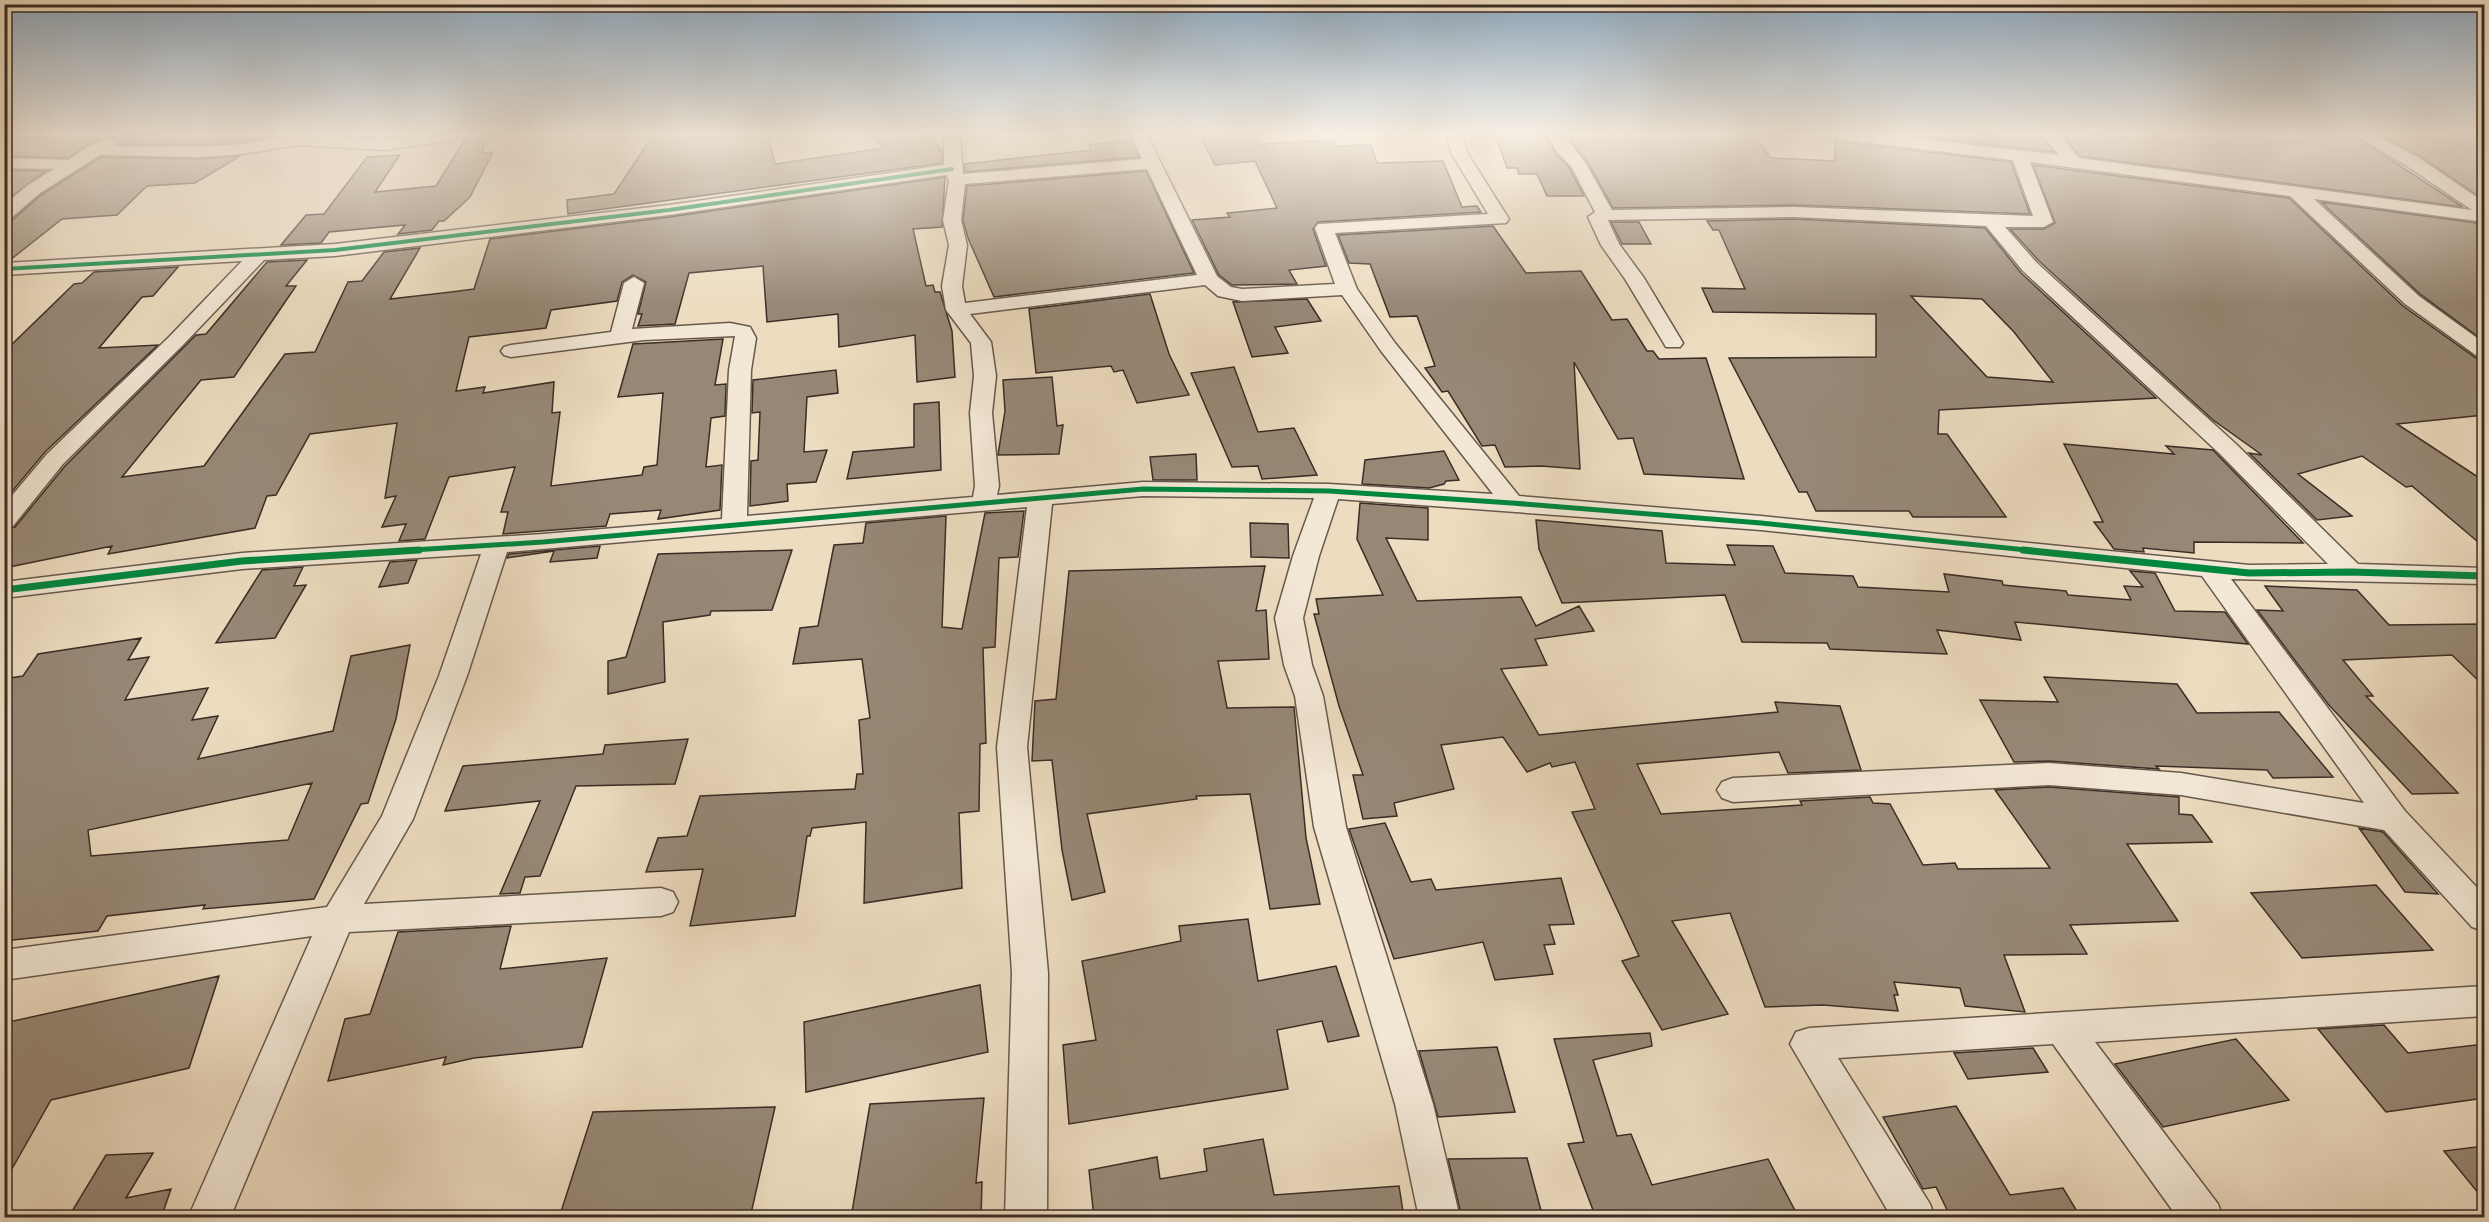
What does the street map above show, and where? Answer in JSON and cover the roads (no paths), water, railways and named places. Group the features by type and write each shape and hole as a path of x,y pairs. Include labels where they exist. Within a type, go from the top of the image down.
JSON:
{"street":[{"path":"4,215 33,190"},
{"path":"4,269 335,250 823,190"},
{"path":"954,190 952,220 958,245 952,286 956,310 981,342 985,376 981,413 987,486 984,501"},
{"path":"1165,190 1209,279 1225,292 1242,295 1347,289"},
{"path":"1482,190 1500,219 1324,228 1347,289 1388,347 1512,504"},
{"path":"1592,190 1606,215"},
{"path":"1673,343 1634,278 1610,245 1597,217 1794,212 2044,222 2032,190"},
{"path":"2281,190 2484,217"},
{"path":"2454,190 2484,210"},
{"path":"2296,192 2412,300 2484,352"},
{"path":"1991,221 2030,267 2228,449 2351,572"},
{"path":"4,521 55,459 176,341 259,254"},
{"path":"956,310 1209,279"},
{"path":"620,337 634,283"},
{"path":"511,351 620,337 730,329 743,331 746,338 740,370 734,526"},
{"path":"4,590 242,561 497,545 734,526 1041,496 1143,489 1329,491 1512,504 1761,523 2249,573 2351,572 2484,576"},
{"path":"1329,491 1289,618 1298,665 1309,696 1330,827 1414,1104 1440,1218"},
{"path":"1026,1218 1030,973 1012,747 1041,496"},
{"path":"208,1218 337,919 397,819 453,676 497,545"},
{"path":"2211,570 2394,820 2484,917"},
{"path":"1733,790 2049,774 2181,784 2394,820"},
{"path":"4,965 337,919 660,902"},
{"path":"1915,1218 1809,1044 2064,1030 2484,1001"},
{"path":"2064,1030 2203,1218"}]}
